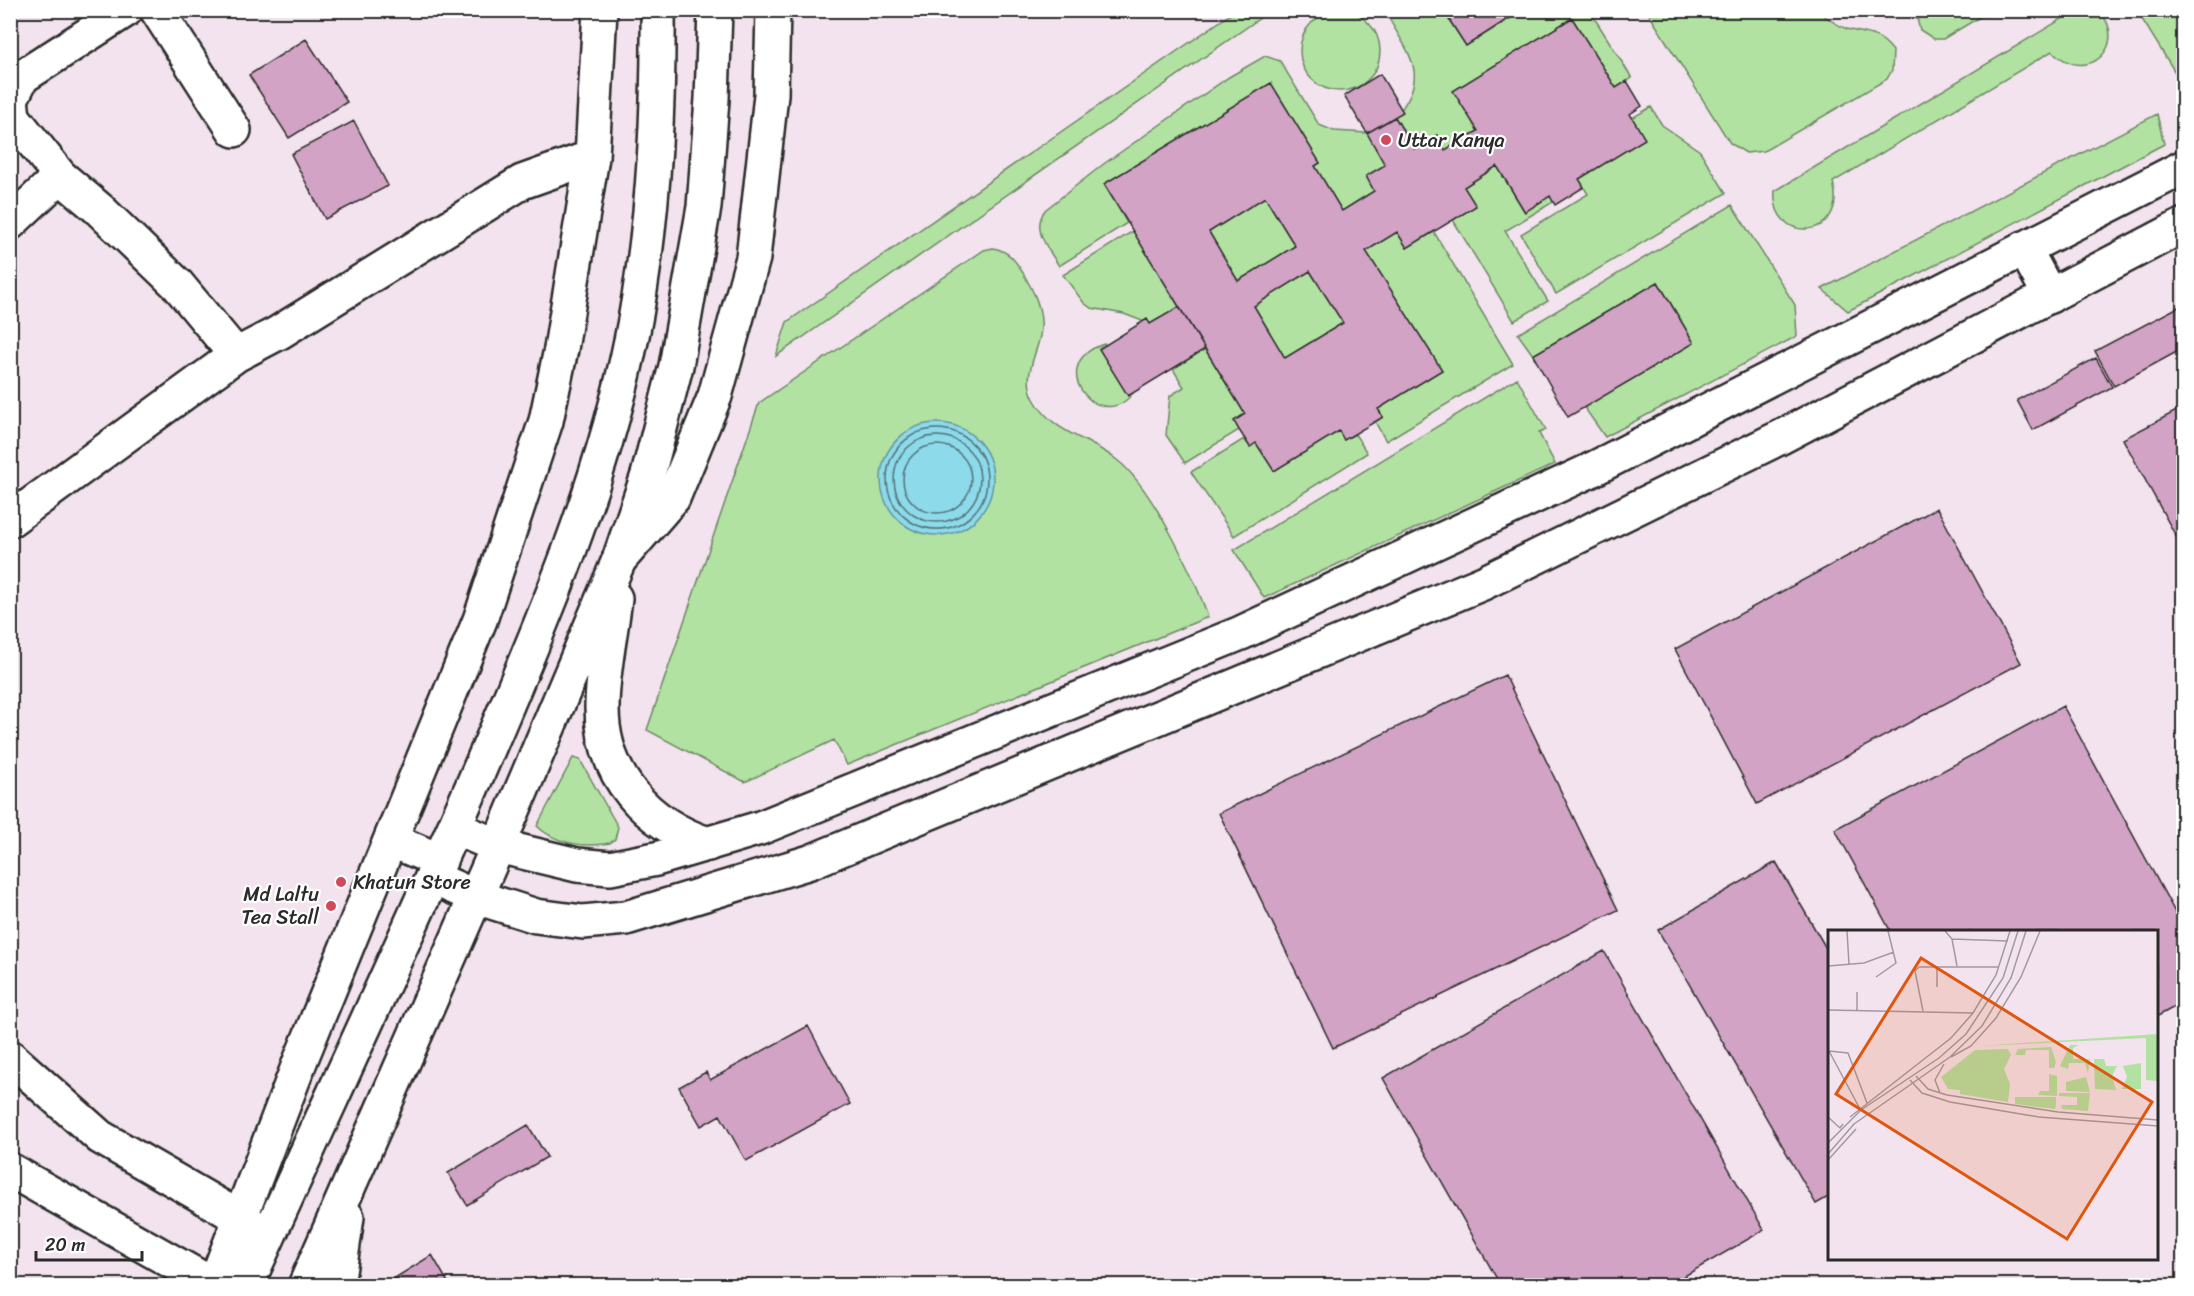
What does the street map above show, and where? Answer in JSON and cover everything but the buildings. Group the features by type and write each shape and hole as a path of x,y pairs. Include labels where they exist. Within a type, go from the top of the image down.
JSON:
{"street":[{"path":"126,10 22,77 11,99 13,117 60,176 99,209 178,285 236,355"},
{"path":"157,10 234,130"},
{"path":"10,1170 215,1285 301,1059 480,620 546,421 561,349 592,157 600,10"},
{"path":"246,1286 455,828 549,607 580,526 606,442 632,335 644,252 658,82 658,10"},
{"path":"305,1286 476,897 619,560 648,475 676,366 704,207 712,99 715,10"},
{"path":"708,844 676,831 647,812 632,795 610,754 602,708 619,560 673,498 715,396 753,258 771,95 773,10"},
{"path":"10,520 236,355 286,328 522,182 592,157"},
{"path":"455,828 498,846 577,865 610,868 656,859 708,844 792,814 1241,633 1588,471 2184,167"},
{"path":"10,223 60,176"},
{"path":"391,840 476,897 536,916 594,921 626,918 678,904 810,862 1493,578 1781,437 2184,225"},
{"path":"2024,248 2050,296"},
{"path":"1241,633 1259,676"},
{"path":"792,814 810,862"},
{"path":"10,1057 100,1137 269,1234"},
{"path":"337,1286 354,1171"}],"green space":[{"path":"1915,10 1990,11 1943,39 1934,39 1920,30"},
{"path":"1235,11 1270,11 776,356 787,322"},
{"path":"1340,11 1355,14 1368,23 1377,36 1380,51 1377,66 1368,79 1355,88 1340,91 1325,88 1312,79 1303,66 1300,51 1303,36 1312,23 1325,14"},
{"path":"1385,11 1443,11 1466,46 1522,11 1590,11 1632,78 1616,88 1572,18 1454,91 1478,131 1445,150 1436,135 1414,149 1395,117 1413,88 1412,64 1408,52"},
{"path":"1647,11 1818,11 1847,29 1883,40 1893,51 1892,70 1887,79 1764,151 1746,153 1730,143"},
{"path":"2075,11 2099,11 2107,23 2110,36 2108,47 2101,56 2091,63 2079,64 2066,61 2052,51 1833,182 1835,202 1830,216 1820,225 1808,229 1795,227 1784,221 1777,209 1775,191"},
{"path":"2137,11 2183,11 2183,85"},
{"path":"1265,56 1280,61 1319,125 1334,131 1367,133 1385,165 1366,176 1374,191 1342,211 1315,166 1320,163 1271,83 1104,184 1127,223 1059,266 1040,232 1041,217 1045,210 1105,163 1229,77"},
{"path":"1651,107 1662,125 1700,151 1726,193 1556,294 1521,234 1588,194 1579,179 1644,139 1632,118"},
{"path":"2157,114 2164,144 1848,311 1822,289"},
{"path":"1497,166 1524,211 1550,196 1553,202 1505,231 1548,301 1514,321 1453,220 1475,206 1464,187"},
{"path":"1265,197 1295,246 1238,281 1209,232"},
{"path":"1732,205 1795,305 1797,336 1605,437 1584,407 1694,343 1658,282 1533,355 1518,334"},
{"path":"1133,231 1179,307 1150,324 1124,314 1091,308 1084,303 1063,275"},
{"path":"1397,232 1407,248 1434,232 1513,364 1386,441 1375,422 1383,417 1378,409 1442,370 1366,251"},
{"path":"993,248 1003,251 1014,260 1035,295 1039,307 1041,330 1029,379 1034,399 1042,411 1061,428 1106,452 1130,472 1144,490 1170,533 1193,578 1208,617 847,765 834,740 745,782 647,730 759,403 984,250"},
{"path":"1310,271 1343,323 1285,358 1254,306"},
{"path":"1104,344 1116,345 1139,383 1126,400 1111,406 1097,404 1085,395 1078,382 1077,368 1085,354"},
{"path":"1205,349 1245,414 1234,421 1239,430 1185,463 1166,435 1170,396 1184,387 1173,369"},
{"path":"1517,378 1546,430 1539,433 1555,464 1264,598 1234,550"},
{"path":"1339,431 1344,440 1355,434 1367,453 1234,536 1191,472 1244,439 1250,447 1256,443 1274,471"},
{"path":"573,758 580,760 618,827 615,839 610,843 581,845 562,841 537,826"}],"water":[{"path":"937,423 958,427 977,439 989,458 993,479 989,500 977,519 958,531 937,535 916,531 897,519 885,500 881,479 885,458 897,439 916,427"}],"place":[{"name":"Uttar Kanya","path":"1386,140"},
{"name":"Khatun Store","path":"341,882"},
{"name":"Md Laltu Tea Stall","path":"331,906"}]}
